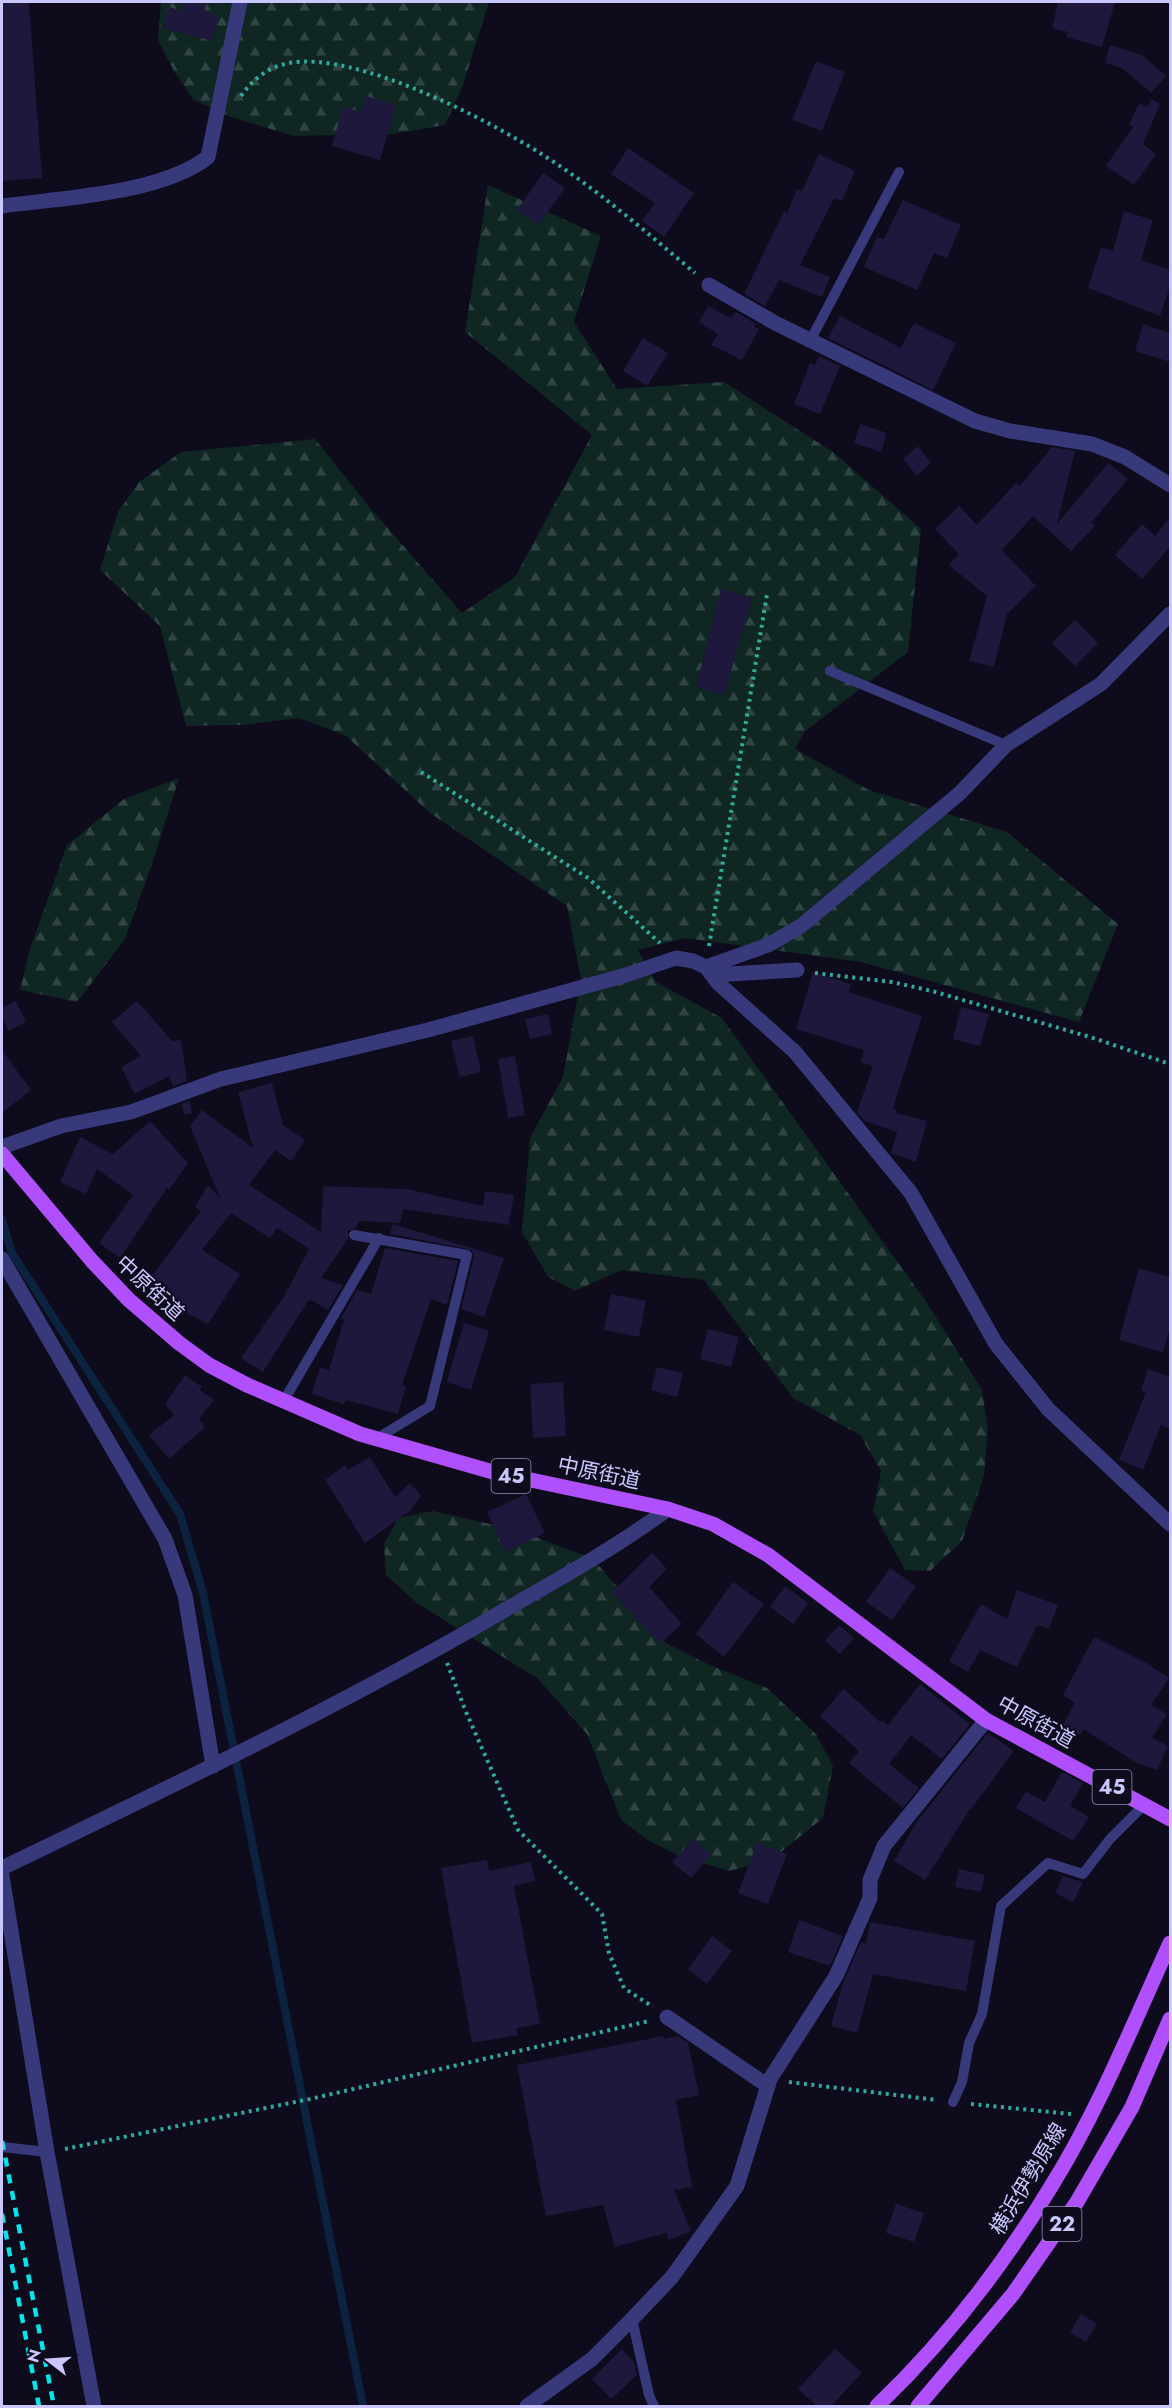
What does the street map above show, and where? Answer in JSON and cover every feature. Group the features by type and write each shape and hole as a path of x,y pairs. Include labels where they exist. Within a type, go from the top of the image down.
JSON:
{"main road":[{"name":"中原街道","path":"2,1154 92,1261 138,1307 179,1343 209,1365 283,1402 376,1438 493,1472 668,1509 713,1524 768,1555 986,1720 1170,1819"},
{"name":"横浜伊勢原線","path":"877,2406 914,2371 995,2272 1053,2184 1090,2116 1170,1943"},
{"name":"22","path":"918,2406 1013,2294 1077,2202 1132,2107 1170,2019"}],"street":[{"path":"2,206 156,182 191,170 208,157 240,2"},
{"path":"709,285 810,341 975,421 1010,431 1092,444 1125,457 1170,486"},
{"path":"706,967 768,945 801,926 960,793 1006,745 1101,684 1170,614"},
{"path":"2,1147 61,1126 131,1112 221,1079 428,1030 626,975 676,958 693,961 729,974 797,970"},
{"path":"706,967 718,983 795,1052 911,1193 996,1344 1048,1409 1170,1524"},
{"path":"2,1259 165,1539 185,1595 216,1765"},
{"path":"2,1868 216,1765 442,1648 634,1535 668,1509"},
{"path":"527,2406 592,2359 632,2319 672,2277 737,2186 769,2083 836,1976 870,1898 870,1880 884,1846 986,1720"},
{"path":"2,1876 46,2152 94,2406"},
{"path":"667,2017 769,2083"}],"lane":[{"path":"810,341 899,172"},
{"path":"830,671 1006,745"},
{"path":"354,1235 467,1255 430,1406 376,1438"},
{"path":"283,1402 379,1238"},
{"path":"953,2102 962,2082 969,2043 982,2014 1001,1906 1048,1863 1083,1874 1110,1839 1144,1805"},
{"path":"2,2147 46,2152"},
{"path":"632,2319 649,2396 654,2406"}],"path":[{"path":"235,105 247,87 264,72 290,63 325,64 370,71 459,108 543,155 612,204 709,285"},
{"path":"706,967 767,594"},
{"path":"421,772 588,878 676,958"},
{"path":"797,970 892,982 932,991 1089,1037 1170,1064"},
{"path":"442,1648 466,1713 518,1830 602,1914 609,1953 624,1988 667,2017"},
{"path":"46,2152 310,2099 667,2017"},
{"path":"769,2083 1090,2116"}],"green space":[{"path":"161,2 489,2 463,85 445,125 394,134 294,136 231,117 194,100 175,73 158,40"},
{"path":"488,185 601,236 574,322 617,389 724,382 833,452 921,529 908,652 804,732 795,749 869,790 1007,832 1118,924 1079,1022 861,962 685,938 638,950 656,982 722,1018 927,1303 982,1390 988,1430 984,1476 962,1541 930,1571 905,1570 873,1511 881,1471 860,1435 793,1398 704,1280 621,1270 575,1291 548,1277 522,1232 530,1138 563,1077 581,979 567,906 430,813 346,736 299,718 242,725 186,726 160,626 100,570 118,512 139,482 181,452 315,439 371,509 462,613 515,577 592,435 465,332"},
{"path":"179,778 125,939 77,1002 20,990 30,949 67,845 124,799"},
{"path":"433,1511 520,1531 593,1559 666,1643 705,1663 767,1688 816,1734 833,1766 823,1818 771,1860 729,1871 679,1856 648,1840 621,1820 587,1734 538,1679 417,1603 386,1575 384,1544 398,1518"}],"building":[{"path":"2,2 29,2 42,178 2,181"},
{"path":"185,2 207,2 204,11 219,16 212,41 163,28 169,7 183,11"},
{"path":"1058,2 1115,2 1102,47 1066,37 1068,32 1052,28"},
{"path":"1110,45 1142,55 1166,76 1151,93 1122,68 1105,63"},
{"path":"816,61 845,72 822,131 792,120"},
{"path":"366,96 396,105 380,160 332,146 343,107 361,112"},
{"path":"1152,99 1160,104 1143,144 1156,154 1134,185 1106,166 1133,127 1129,125 1139,103 1147,107"},
{"path":"628,148 694,193 664,237 642,221 655,203 611,174"},
{"path":"819,154 855,171 842,201 834,198 800,265 830,277 822,297 779,280 765,306 744,294 784,211 787,213 797,189 802,191"},
{"path":"543,173 565,188 538,225 517,210"},
{"path":"903,200 961,225 947,258 934,253 917,290 864,267 877,237 884,239"},
{"path":"1124,211 1153,220 1141,260 1170,270 1170,286 1160,316 1088,288 1101,247 1113,251"},
{"path":"708,306 731,318 736,312 756,324 754,327 759,329 742,360 711,345 718,334 699,322"},
{"path":"840,316 901,348 914,323 956,343 933,390 828,338"},
{"path":"1143,324 1170,333 1170,362 1135,351"},
{"path":"643,338 668,353 647,386 623,371"},
{"path":"819,356 840,366 820,414 794,404 810,363 815,365"},
{"path":"860,424 887,433 881,452 854,443"},
{"path":"918,446 931,463 917,476 903,459"},
{"path":"1052,447 1075,451 1057,524 1108,463 1128,479 1091,523 1095,526 1071,551 1033,516 1002,550 1036,586 1007,614 994,667 969,661 987,596 949,565 959,554 935,529 959,506 977,525 1016,483 1020,486"},
{"path":"1170,517 1170,547 1142,579 1115,555 1142,524 1155,536"},
{"path":"721,589 752,598 724,695 696,687"},
{"path":"1075,620 1098,643 1075,666 1052,643"},
{"path":"813,972 851,984 849,992 922,1016 893,1108 897,1110 896,1113 927,1121 916,1162 891,1153 897,1132 865,1121 857,1112 873,1066 861,1062 864,1050 796,1029"},
{"path":"16,1001 26,1022 8,1031 2,1016 2,1008"},
{"path":"137,1001 172,1041 181,1040 187,1081 173,1086 169,1076 135,1094 121,1067 141,1056 112,1022"},
{"path":"961,1007 989,1014 980,1046 953,1039"},
{"path":"548,1014 552,1034 530,1039 525,1019"},
{"path":"473,1036 481,1072 460,1077 451,1041"},
{"path":"2,1050 31,1090 2,1113"},
{"path":"515,1056 525,1115 508,1118 498,1059"},
{"path":"272,1083 283,1125 305,1140 291,1161 275,1150 249,1185 321,1232 323,1186 406,1189 483,1206 485,1191 514,1195 509,1225 403,1209 400,1223 360,1221 355,1228 348,1231 348,1239 321,1278 343,1285 328,1310 311,1300 308,1301 263,1372 241,1358 283,1298 309,1249 277,1228 270,1238 231,1213 202,1250 240,1274 208,1324 173,1306 175,1304 145,1285 201,1211 195,1207 208,1185 220,1198 190,1126 202,1110 253,1148 238,1092"},
{"path":"190,1101 192,1113 185,1115 181,1104"},
{"path":"150,1121 188,1163 169,1190 167,1188 120,1258 99,1243 133,1195 97,1169 86,1194 60,1182 80,1137 113,1154"},
{"path":"393,1224 504,1258 484,1317 461,1309 474,1257 472,1250 390,1234"},
{"path":"385,1248 458,1261 447,1305 431,1299 402,1385 406,1386 398,1414 346,1400 344,1404 312,1394 320,1367 329,1370 344,1320 341,1318 357,1290 371,1294"},
{"path":"1139,1268 1170,1277 1170,1327 1163,1352 1119,1340"},
{"path":"611,1294 646,1301 639,1337 604,1330"},
{"path":"464,1323 489,1331 471,1390 447,1382"},
{"path":"708,1329 739,1337 731,1367 700,1359"},
{"path":"657,1367 683,1373 677,1397 651,1390"},
{"path":"1148,1369 1170,1377 1170,1429 1161,1425 1143,1470 1119,1460 1146,1392 1141,1391"},
{"path":"185,1375 202,1387 200,1390 214,1400 199,1419 205,1427 169,1459 149,1435 174,1415 165,1404"},
{"path":"563,1382 566,1436 533,1438 530,1384"},
{"path":"370,1457 395,1497 410,1483 421,1495 411,1510 365,1543 325,1480 345,1465 348,1470"},
{"path":"526,1494 545,1533 505,1552 487,1512"},
{"path":"652,1553 667,1569 649,1587 682,1624 660,1644 612,1592"},
{"path":"890,1568 916,1586 892,1620 866,1602"},
{"path":"733,1582 764,1604 724,1657 696,1634"},
{"path":"785,1586 808,1603 793,1624 770,1607"},
{"path":"1017,1590 1058,1605 1049,1629 1037,1625 1017,1667 980,1650 968,1672 949,1661 981,1604 1007,1619"},
{"path":"839,1625 854,1638 840,1654 825,1641"},
{"path":"1094,1637 1146,1663 1169,1678 1151,1705 1167,1714 1152,1738 1168,1746 1157,1770 1137,1763 1083,1729 1080,1735 1061,1728 1075,1703 1063,1695"},
{"path":"920,1684 970,1724 942,1759 911,1735 889,1764 919,1788 903,1808 849,1763 859,1751 820,1716 844,1689 880,1722 882,1720 888,1725"},
{"path":"988,1733 1014,1751 969,1812 970,1809 925,1880 894,1861 918,1820"},
{"path":"1062,1772 1083,1783 1070,1806 1089,1817 1073,1841 1016,1808 1026,1791 1045,1802"},
{"path":"693,1839 711,1855 691,1878 672,1862"},
{"path":"757,1843 787,1854 768,1904 738,1893"},
{"path":"487,1860 489,1871 531,1862 535,1881 514,1886 540,2024 516,2028 518,2035 472,2043 441,1868"},
{"path":"959,1869 985,1875 981,1892 955,1887"},
{"path":"1063,1876 1083,1882 1073,1902 1055,1893"},
{"path":"799,1920 843,1936 830,1966 788,1952"},
{"path":"870,1922 975,1941 966,1991 873,1974 857,2033 831,2026 843,1983 861,1942 866,1944"},
{"path":"712,1936 732,1951 707,1984 688,1969"},
{"path":"663,2036 664,2039 678,2036 688,2043 699,2095 676,2100 692,2187 674,2190 691,2231 669,2240 666,2233 615,2247 603,2205 546,2216 517,2065"},
{"path":"896,2204 924,2213 914,2242 886,2233"},
{"path":"1081,2314 1097,2324 1086,2342 1070,2332"},
{"path":"622,2349 634,2362 637,2375 611,2399 592,2379"},
{"path":"835,2349 862,2373 831,2406 817,2406 798,2389"}],"waterway":[{"path":"2,1220 12,1253 180,1514 203,1593 363,2406"}],"railway":[{"path":"2,2141 54,2406"},
{"path":"2,2214 39,2406"}]}
